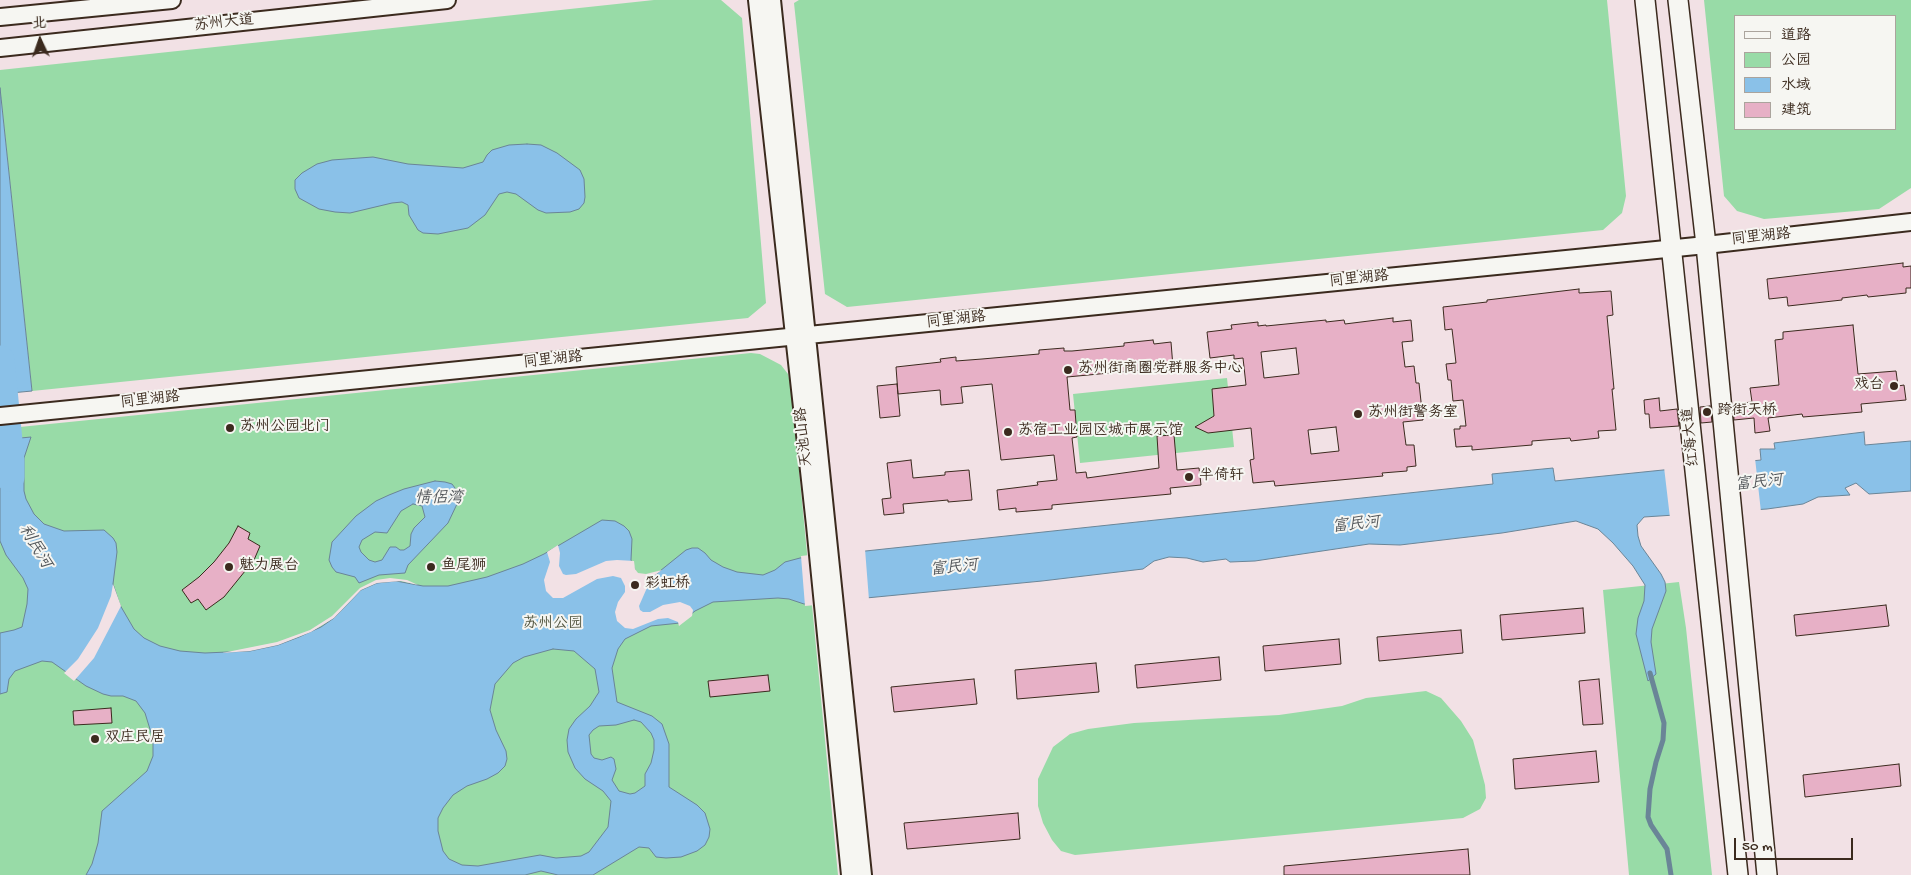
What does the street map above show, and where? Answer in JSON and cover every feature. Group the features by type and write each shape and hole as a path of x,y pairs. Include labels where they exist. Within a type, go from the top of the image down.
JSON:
{"main road":[{"name":"红海大道","path":"1645,0 1738,875"},
{"path":"1678,0 1706,245 1768,875"}],"street":[{"path":"0,17 172,0"},
{"name":"苏州大道","path":"0,48 447,0"},
{"name":"天池山路","path":"757,0 801,336"},
{"name":"天池山路","path":"772,0 801,336 832,641"},
{"name":"同里湖路","path":"0,416 1706,245 1911,222"},
{"path":"832,641 850,875"},
{"path":"832,641 863,875"}],"green space":[{"path":"654,0 721,0 742,18 766,303 748,318 32,391 0,88 0,70"},
{"path":"799,0 1607,0 1626,196 1622,213 1603,230 847,307 825,294 794,3"},
{"path":"1704,0 1911,0 1911,188 1879,209 1764,219 1737,211 1724,196"},
{"name":"苏州公园","path":"751,353 760,354 781,365 788,374 791,387 838,875 0,875 0,429"},
{"path":"1227,378 1234,447 1080,463 1073,394"},
{"path":"1679,582 1686,628 1712,875 1629,875 1603,590"},
{"path":"1426,691 1441,698 1461,721 1473,740 1485,785 1486,798 1480,809 1463,818 1075,855 1061,851 1052,840 1043,823 1038,806 1038,779 1053,747 1070,734 1088,729 1134,723 1279,715 1342,706 1366,698"}],"water":[{"path":"0,88 32,391 0,394"},
{"path":"509,145 541,145 557,153 580,170 584,179 585,197 584,203 579,209 570,212 546,213 538,210 516,194 507,192 499,194 485,215 468,228 438,234 423,233 418,230 409,215 408,205 402,202 350,213 335,212 319,209 299,198 295,189 295,180 302,173 317,164 332,160 373,157 408,164 463,168 483,162 492,150"},
{"name":"富民河","path":"1864,432 1865,445 1911,441 1911,491 1869,494 1856,483 1845,488 1850,495 1818,497 1803,504 1767,509 1644,517 1637,525 1638,536 1641,546 1661,574 1665,582 1666,591 1652,629 1651,642 1656,674 1648,681 1636,634 1638,618 1644,601 1645,585 1633,566 1598,529 1576,521 1502,533 1400,545 1369,544 1255,561 1230,562 1226,559 1203,562 1187,558 1169,557 1154,561 1143,569 1042,581 804,604 778,598 713,602 695,611 680,623 651,626 625,639 618,649 612,668 617,702 652,716 662,724 669,744 669,787 697,805 705,813 710,829 709,837 705,845 697,851 681,857 656,857 649,848 639,847 593,875 558,875 541,871 525,875 86,875 92,864 98,843 102,811 147,771 153,756 153,739 145,713 136,701 123,696 103,694 86,686 52,662 42,661 15,671 9,679 7,692 0,694 0,633 22,627 28,589 23,578 6,555 0,541 0,440 31,437 24,458 24,491 34,514 44,524 64,531 104,530 113,538 116,543 117,552 113,584 120,605 134,629 144,638 160,646 180,651 205,653 250,651 278,645 299,637 321,627 334,618 361,590 377,583 396,581 423,586 448,586 487,577 544,554 602,520 615,521 629,531 632,539 631,560 637,575 655,575 686,550 698,548 711,560 723,567 737,572 763,575 775,570 785,562 800,558 1493,484 1492,474 1553,468 1555,481 1761,460 1760,449 1775,449 1774,443","holes":["553,649 574,651 595,669 599,692 590,706 576,719 569,729 567,740 568,752 575,768 585,779 603,791 611,801 608,827 589,852 581,856 556,858 540,855 478,866 462,865 449,859 443,851 438,831 438,818 453,795 467,786 498,773 505,766 507,759 506,751 496,730 490,710 495,684 513,663 524,657","634,720 641,722 651,733 654,740 654,750 651,763 645,774 645,786 630,794 619,791 612,780 616,769 614,759 611,757 602,760 594,758 591,754 589,735 599,726 616,725"]},
{"name":"情侣湾","path":"435,481 452,484 455,488 457,504 448,523 408,565 405,573 379,575 359,583 355,577 336,572 329,560 332,542 356,516 376,501 404,489","holes":["413,504 422,506 425,517 414,528 411,534 410,546 404,550 390,547 382,560 375,562 369,560 361,552 359,547 362,540 375,532 387,533 401,511"]}],"pier":[{"path":"1755,458 1761,512 1670,518 1664,467"},
{"path":"558,545 560,553 559,566 563,574 566,575 576,574 606,561 617,560 634,561 635,569 638,573 646,574 662,570 655,575 646,590 639,606 640,610 650,612 663,605 680,602 690,606 693,610 692,616 679,626 678,622 668,618 658,619 633,629 625,628 617,621 615,612 618,602 625,592 625,586 621,578 613,576 597,579 563,598 553,598 546,591 544,580 550,562 547,552"},
{"path":"865,549 869,600 805,606 801,556"},
{"path":"390,578 407,580 418,585 401,581 377,583 361,590 334,618 311,632 278,645 250,651 222,653 277,642 310,630 332,616 360,588 376,580"},
{"path":"113,584 121,606 94,658 74,681 64,673 78,659 98,628 111,596"}],"building":[{"path":"1903,263 1903,267 1911,266 1911,288 1906,288 1906,293 1868,297 1867,295 1842,298 1842,300 1788,306 1787,297 1769,299 1767,279"},
{"path":"1579,289 1579,293 1611,291 1613,315 1607,316 1616,430 1598,431 1599,438 1571,441 1570,438 1532,441 1532,445 1472,450 1472,446 1456,447 1454,429 1466,426 1463,400 1453,401 1451,380 1448,380 1446,364 1456,363 1452,329 1445,330 1443,307"},
{"path":"1393,318 1393,322 1411,320 1413,341 1402,342 1405,367 1414,366 1416,383 1419,383 1423,420 1403,422 1406,445 1414,445 1416,466 1407,467 1407,471 1382,473 1383,476 1275,486 1274,481 1253,483 1250,460 1254,459 1251,428 1208,433 1195,427 1214,416 1212,389 1246,385 1243,358 1234,359 1234,355 1210,358 1207,332 1232,329 1231,325 1258,322 1258,326 1326,320 1326,322 1344,320 1345,324","holes":["1296,348 1299,374 1264,378 1261,352","1336,427 1339,451 1311,454 1308,430"]},
{"path":"1853,325 1858,374 1896,371 1898,386 1904,385 1906,400 1861,404 1862,412 1803,417 1802,414 1768,418 1770,431 1755,433 1754,418 1734,420 1733,404 1752,402 1750,388 1779,385 1775,340 1783,339 1783,332"},
{"path":"1153,340 1154,344 1171,342 1173,367 1067,377 1070,410 1075,410 1077,437 1072,438 1076,473 1086,472 1087,478 1159,468 1157,436 1174,435 1177,470 1199,468 1201,485 1170,488 1171,494 1052,505 1052,509 1016,512 1016,508 999,510 997,490 1038,485 1037,482 1057,480 1054,455 1001,460 992,384 961,387 963,403 941,405 940,390 898,394 896,367 941,362 940,359 956,357 956,361 982,359 1039,354 1039,350 1064,348 1064,351 1072,351 1124,346 1124,343"},
{"path":"897,384 900,416 880,418 877,386"},
{"path":"1659,398 1660,411 1677,409 1679,426 1650,428 1649,414 1645,414 1644,400"},
{"path":"1710,406 1712,422 1701,423 1700,407"},
{"path":"911,460 913,478 945,475 945,472 969,470 972,500 903,504 904,513 884,515 882,499 891,498 887,463"},
{"name":"魅力展台","path":"238,526 250,533 248,539 260,546 254,560 224,597 206,610 198,599 191,603 182,590 214,562 229,543"},
{"path":"1886,605 1889,626 1796,636 1794,615"},
{"path":"1583,608 1585,633 1502,640 1500,615"},
{"path":"1461,630 1463,653 1379,661 1377,637"},
{"path":"1339,639 1341,664 1265,671 1263,646"},
{"path":"1219,657 1221,680 1137,688 1135,665"},
{"path":"1096,663 1099,692 1017,699 1015,670"},
{"path":"768,675 770,691 710,697 708,681"},
{"path":"974,679 977,704 894,712 891,687"},
{"path":"1599,679 1603,724 1583,725 1579,681"},
{"path":"111,708 112,723 74,725 73,711"},
{"path":"1596,751 1599,782 1515,789 1513,759"},
{"path":"1899,764 1901,786 1805,797 1803,775"},
{"path":"1018,813 1020,839 907,849 904,823"},
{"path":"1468,849 1470,875 1284,875 1284,866"}],"waterway":[{"name":"利民河","path":"0,360 10,477"},
{"path":"1650,673 1664,723 1663,740 1650,789 1648,817 1651,825 1667,849 1671,875"}],"place":[{"name":"苏州街商圈党群服务中心","path":"1068,370"},
{"name":"戏台","path":"1894,386"},
{"name":"跨街天桥","path":"1707,412"},
{"name":"苏州街警务室","path":"1358,414"},
{"name":"苏州公园北门","path":"230,428"},
{"name":"苏宿工业园区城市展示馆","path":"1008,432"},
{"name":"半倚轩","path":"1189,477"},
{"name":"魅力展台","path":"229,567"},
{"name":"鱼尾狮","path":"431,567"},
{"name":"彩虹桥","path":"635,585"},
{"name":"双庄民居","path":"95,739"}]}
